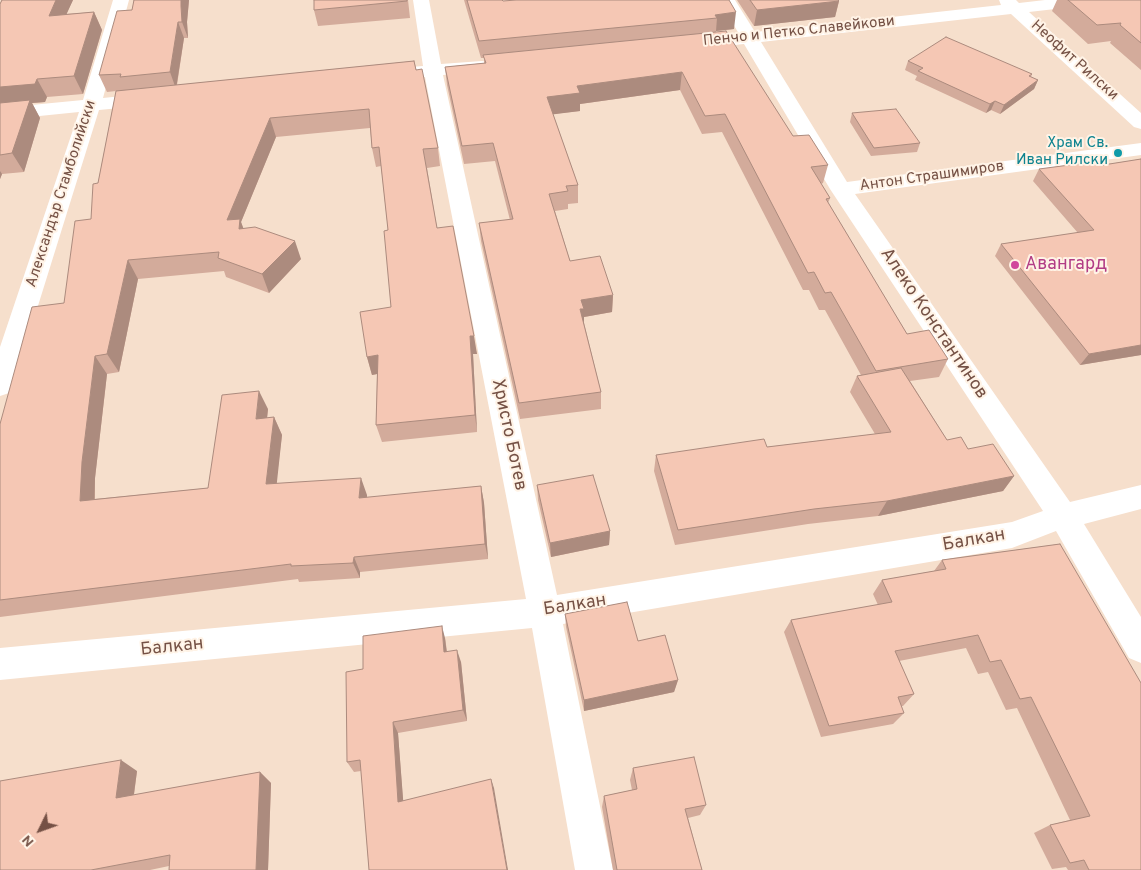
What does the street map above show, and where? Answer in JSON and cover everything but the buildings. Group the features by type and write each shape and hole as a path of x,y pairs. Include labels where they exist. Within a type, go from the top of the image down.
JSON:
{"street":[{"name":"Александър Стамболийски","path":"0,386 91,105 121,0"},
{"name":"Христо Ботев","path":"421,0 433,71 545,612 594,870"},
{"name":"Алеко Константинов","path":"727,0 841,189 1063,516 1141,647"},
{"name":"Пенчо и Петко Славейкови","path":"674,46 751,38 1011,4 1090,0"},
{"name":"Неофит Рилски","path":"1011,4 1141,123"},
{"path":"365,78 501,64"},
{"path":"0,114 169,97"},
{"name":"Антон Страшимиров","path":"841,189 1141,149"},
{"name":"Балкан","path":"0,664 545,612 1012,536 1063,516 1141,497"}],"shaded area":[{"path":"0,0 1141,0 1141,870 0,870"}],"place":[{"name":"Храм Св. Иван Рилски","path":"1118,153"},
{"name":"Авангард","path":"1015,265"}]}
